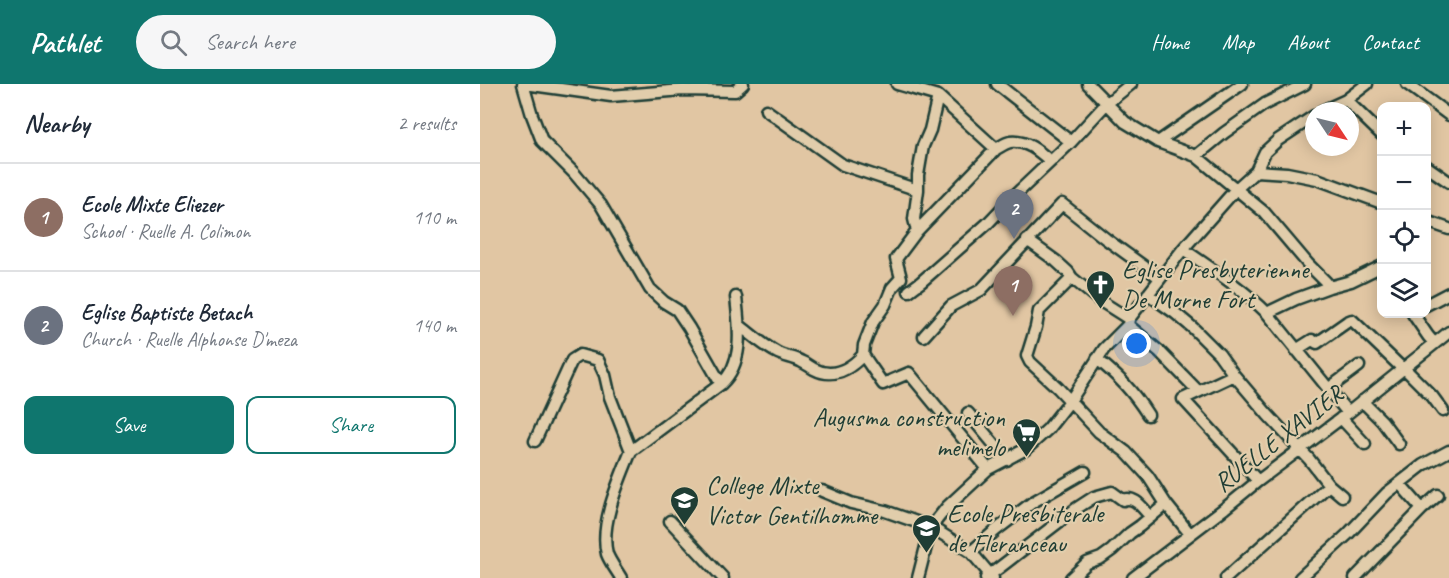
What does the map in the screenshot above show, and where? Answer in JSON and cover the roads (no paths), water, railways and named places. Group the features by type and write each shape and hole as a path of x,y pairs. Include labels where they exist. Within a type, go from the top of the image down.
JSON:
{"street":[{"path":"721,384 677,310 664,302 650,288 601,205 574,173 542,141 524,84 611,96 684,90 735,91 743,84"},
{"path":"607,95 610,84"},
{"path":"897,84 938,96 996,149"},
{"path":"997,84 1071,142"},
{"path":"1088,84 1125,122 1158,142 1196,156 1236,189 1264,213 1329,287"},
{"path":"909,291 987,224 1071,142 1106,104 1131,84"},
{"path":"1158,142 1242,84"},
{"path":"1196,156 1265,104 1305,84"},
{"path":"1340,102 1367,84"},
{"path":"1407,84 1449,115"},
{"path":"917,231 914,219 918,175 923,146 930,130 938,96"},
{"path":"1346,99 1377,130"},
{"path":"766,110 843,165 918,190"},
{"path":"918,578 932,527 947,507 988,470 1026,449 1048,429 1104,349 1129,322 1183,249 1236,189 1256,171 1265,152 1305,122"},
{"path":"739,325 775,351 803,362 819,372 834,373 854,365 863,355 864,345 873,322 885,305 892,288 901,278 896,259 917,231 996,149 1008,142 1026,144 1037,149 1050,161"},
{"path":"1431,169 1449,182"},
{"path":"1256,171 1287,173 1317,179 1377,201"},
{"path":"924,336 951,306 981,290 1062,204 1160,278"},
{"path":"1431,222 1449,229"},
{"path":"1027,240 1056,261 1072,278 1129,322 1198,391"},
{"path":"1183,249 1256,302 1268,314 1328,389 1365,444"},
{"path":"1268,314 1296,299 1351,281 1377,268"},
{"path":"1072,278 1039,311 1027,356 1030,362 1070,400 1099,432 1126,452 1141,468 1190,534"},
{"path":"1431,302 1449,293"},
{"path":"1148,294 1193,328 1218,354 1329,485 1342,496"},
{"path":"621,578 607,554 605,527 613,498 631,451 721,384 730,372 735,362 739,338 736,297"},
{"path":"1416,318 1434,343"},
{"path":"1296,350 1312,340 1317,343 1353,320 1432,396 1443,411"},
{"name":"RUELLE XAVIER","path":"1133,578 1449,332"},
{"path":"535,441 572,360 580,355 598,360 631,451"},
{"path":"863,355 882,384 909,373 988,470"},
{"path":"1097,359 1119,377 1148,415"},
{"path":"1328,389 1359,366"},
{"path":"1234,375 1184,399 1258,481"},
{"path":"1362,401 1399,444"},
{"path":"968,413 1007,460"},
{"path":"1300,578 1388,493 1423,465 1449,451"},
{"path":"971,552 1033,502 1085,472"},
{"path":"1400,484 1422,509"},
{"path":"1226,578 1329,485"},
{"path":"822,491 851,503 885,511 932,527 971,552 990,577 1094,497 1112,492 1123,500 1133,499 1151,517"},
{"path":"1354,578 1438,495"},
{"path":"1071,578 1087,563 1101,558 1112,550 1166,504"},
{"path":"670,521 723,578"}],"place":[{"name":"Eglise Baptiste Betach","path":"1014,239"},
{"name":"Eglise Presbyterienne De Morne Fort","path":"1101,310"},
{"name":"Ecole Mixte Eliezer","path":"1013,316"},
{"name":"Augusma construction melimelo","path":"1026,458"},
{"name":"College Mixte Victor Gentilhomme","path":"685,526"},
{"name":"Ecole Presbiterale de Fleranceau","path":"926,554"}]}
